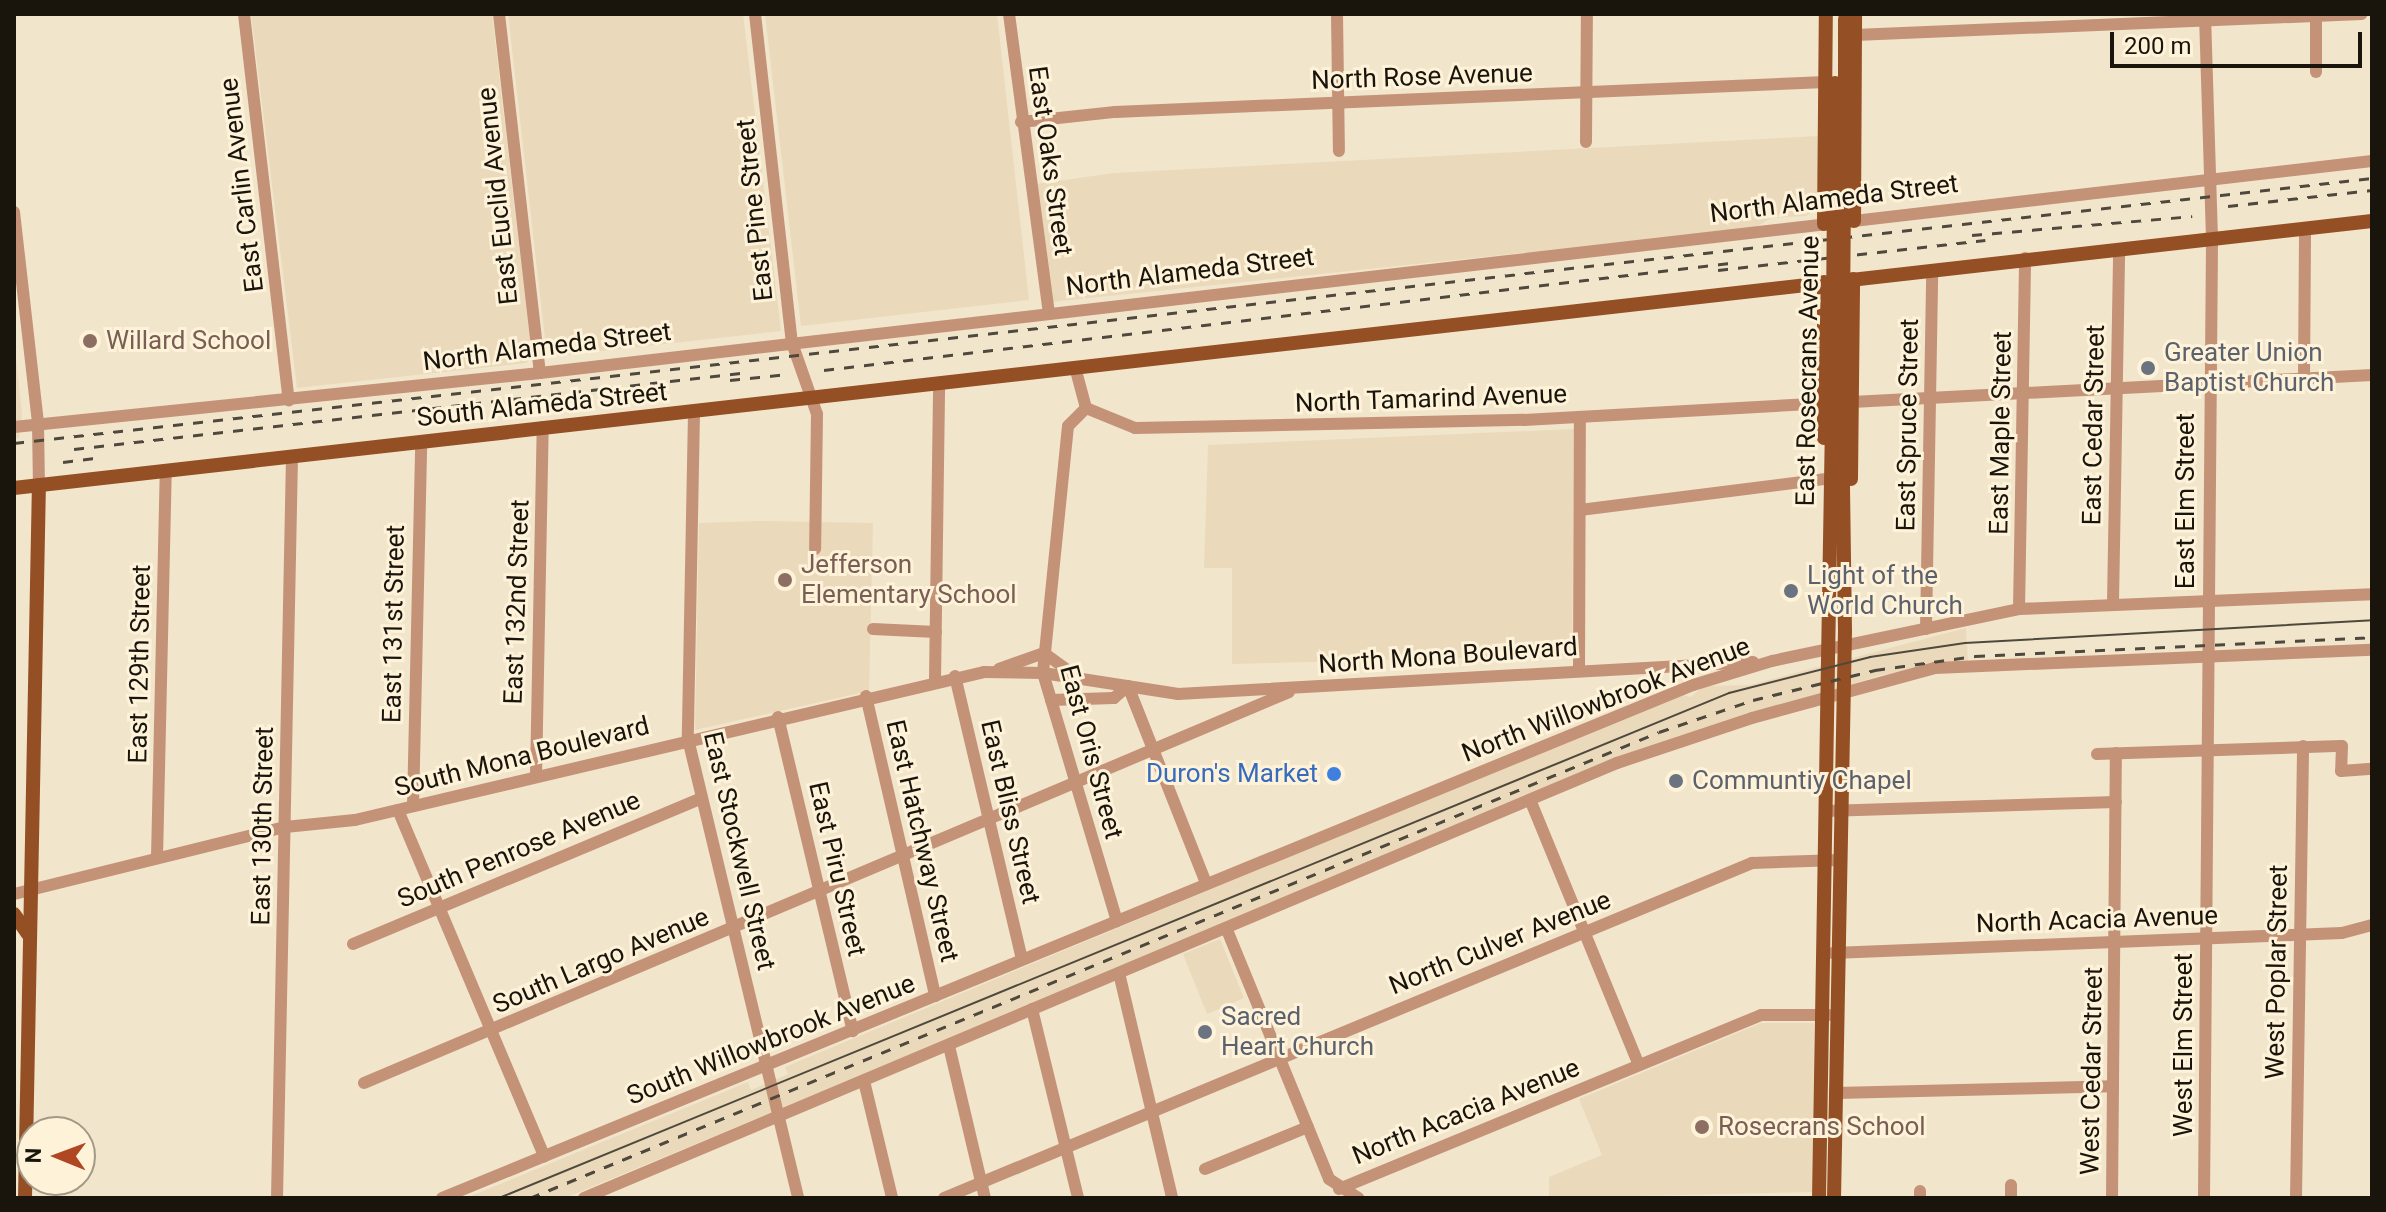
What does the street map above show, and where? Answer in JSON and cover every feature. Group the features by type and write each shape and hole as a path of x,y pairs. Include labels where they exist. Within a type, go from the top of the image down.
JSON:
{"main road":[{"path":"1824,224 1835,83 1826,14"},
{"name":"East Rosecrans Avenue","path":"1833,811 1845,631 1837,426 1836,14"},
{"name":"East Rosecrans Avenue","path":"1835,83 1845,14"},
{"path":"1854,221 1855,14"},
{"path":"1075,367 2372,221"},
{"path":"1845,631 1853,279"},
{"path":"1824,282 1828,644"},
{"name":"South Alameda Street","path":"14,488 543,427 694,413 1075,367"},
{"name":"East Rosecrans Avenue","path":"1833,811 1828,644 1837,426"},
{"path":"25,1198 39,485"},
{"path":"1819,1198 1830,1015 1833,811"},
{"path":"14,914 31,937"},
{"path":"1830,1015 1836,1093 1834,1198"}],"street":[{"name":"East Carlin Avenue","path":"244,14 289,400"},
{"name":"East Euclid Avenue","path":"499,14 540,373"},
{"name":"East Pine Street","path":"755,14 792,343 817,414 815,549"},
{"name":"East Oaks Street","path":"1009,14 1021,122 1049,313"},
{"path":"1337,14 1339,151"},
{"path":"1586,142 1587,14"},
{"path":"1855,35 2205,17 2362,14"},
{"path":"2316,16 2316,72"},
{"name":"East Elm Street","path":"2205,17 2212,238 2207,602 2212,656 2211,749"},
{"name":"North Rose Avenue","path":"1021,122 1115,112 1835,83"},
{"name":"North Alameda Street","path":"14,427 540,373 2372,161"},
{"path":"14,212 38,424 39,485"},
{"path":"2304,379 2305,228"},
{"name":"East Cedar Street","path":"2113,603 2119,249"},
{"name":"East Maple Street","path":"2019,609 2025,258"},
{"name":"East Spruce Street","path":"1926,629 1932,270"},
{"path":"1075,367 1086,408"},
{"path":"1852,402 1931,401 2372,375"},
{"path":"935,680 939,385"},
{"name":"North Tamarind Avenue","path":"1086,408 1117,423 1155,429 1580,417 1824,403"},
{"name":"East Oris Street","path":"1086,408 1068,426 1043,673 1117,921"},
{"name":"East Stockwell Street","path":"694,413 688,739 798,1198"},
{"path":"1579,669 1580,417"},
{"name":"East 132nd Street","path":"536,777 543,427"},
{"name":"East 131st Street","path":"413,806 421,442"},
{"name":"East 130th Street","path":"277,1198 292,456"},
{"name":"East 129th Street","path":"157,858 166,471"},
{"path":"1580,510 1824,479"},
{"name":"North Willowbrook Avenue","path":"1117,921 1615,715 1828,644 1844,648 2019,609 2372,594"},
{"path":"873,629 936,632"},
{"path":"584,1198 778,1114 949,1046 1531,802 1617,763 1843,683 1935,668 2372,650"},
{"path":"996,671 1044,653 1078,678"},
{"name":"North Mona Boulevard","path":"1043,673 1178,694 1579,669 1772,661"},
{"name":"South Mona Boulevard","path":"14,894 285,827 398,810 935,680 996,671 1043,673"},
{"name":"East Bliss Street","path":"955,676 1022,959"},
{"path":"1128,686 1206,883"},
{"name":"North Mona Boulevard","path":"1051,700 1114,698 1128,686"},
{"name":"South Largo Avenue","path":"364,1083 819,890 904,858 987,819 1153,753 1296,689"},
{"name":"East Hatchway Street","path":"866,696 935,996"},
{"name":"East Piru Street","path":"778,717 853,1031"},
{"name":"West Poplar Street","path":"2296,1198 2303,746"},
{"path":"2097,754 2342,746 2341,771 2372,769"},
{"name":"West Elm Street","path":"2204,1198 2211,749"},
{"name":"West Cedar Street","path":"2112,1198 2116,753"},
{"name":"South Penrose Avenue","path":"353,944 702,798"},
{"path":"1531,802 1639,1065"},
{"path":"1833,811 2116,802"},
{"path":"398,810 544,1156"},
{"name":"North Culver Avenue","path":"944,1198 1752,863 1832,860"},
{"name":"South Willowbrook Avenue","path":"442,1198 1117,921"},
{"name":"North Acacia Avenue","path":"1831,953 2299,935 2372,925"},
{"path":"1227,930 1329,1179 1339,1189 1358,1198"},
{"path":"1119,973 1172,1198"},
{"path":"1032,1009 1078,1198"},
{"name":"North Acacia Avenue","path":"1339,1189 1761,1015 1830,1015"},
{"path":"949,1046 985,1198"},
{"path":"864,1081 892,1198"},
{"path":"1836,1093 2113,1086"},
{"path":"1205,1169 1308,1127"}],"shaded area":[{"path":"251,14 492,14 532,357 526,363 297,388"},
{"path":"508,14 743,14 781,331 547,357"},
{"path":"765,14 997,14 1029,300 801,326"},
{"path":"1819,136 1819,208 1806,216 1771,218 1753,229 1051,302 1036,184 1114,173"},
{"path":"14,339 22,414 19,438 14,439"},
{"path":"1574,429 1572,655 1232,664 1232,568 1204,568 1208,445"},
{"name":"Jefferson Elementary School","path":"699,523 873,523 869,691 695,730"},
{"path":"1966,628 1968,663 1882,675 1676,737 565,1198 466,1198 748,1082 751,1090 788,1074 785,1067 1679,694 1691,697 1703,686 1750,685"},
{"path":"1220,939 1244,998 1207,1014 1183,954"},
{"name":"Rosecrans School","path":"1761,1023 1814,1023 1813,1192 1549,1198 1549,1177 1602,1155 1579,1099"}],"tram line":[{"path":"499,1198 1729,693 1870,657 1965,643 2372,620"}],"railway":[{"path":"14,443 2372,178"},
{"path":"2228,206 2372,190"},
{"path":"1972,235 2192,216"},
{"path":"1718,270 1985,240"},
{"path":"824,370 1730,263"},
{"path":"74,449 741,373"},
{"path":"730,380 788,374"},
{"path":"63,462 95,458"},
{"path":"530,1198 1659,732 1753,700 1875,670 1975,656 2372,637"}],"place":[{"name":"Willard School","path":"90,341"},
{"name":"Greater Union Baptist Church","path":"2148,368"},
{"name":"Jefferson Elementary School","path":"785,580"},
{"name":"Light of the World Church","path":"1791,591"},
{"name":"Duron's Market","path":"1334,774"},
{"name":"Communtiy Chapel","path":"1676,781"},
{"name":"Sacred Heart Church","path":"1205,1032"},
{"name":"Rosecrans School","path":"1702,1127"}]}
